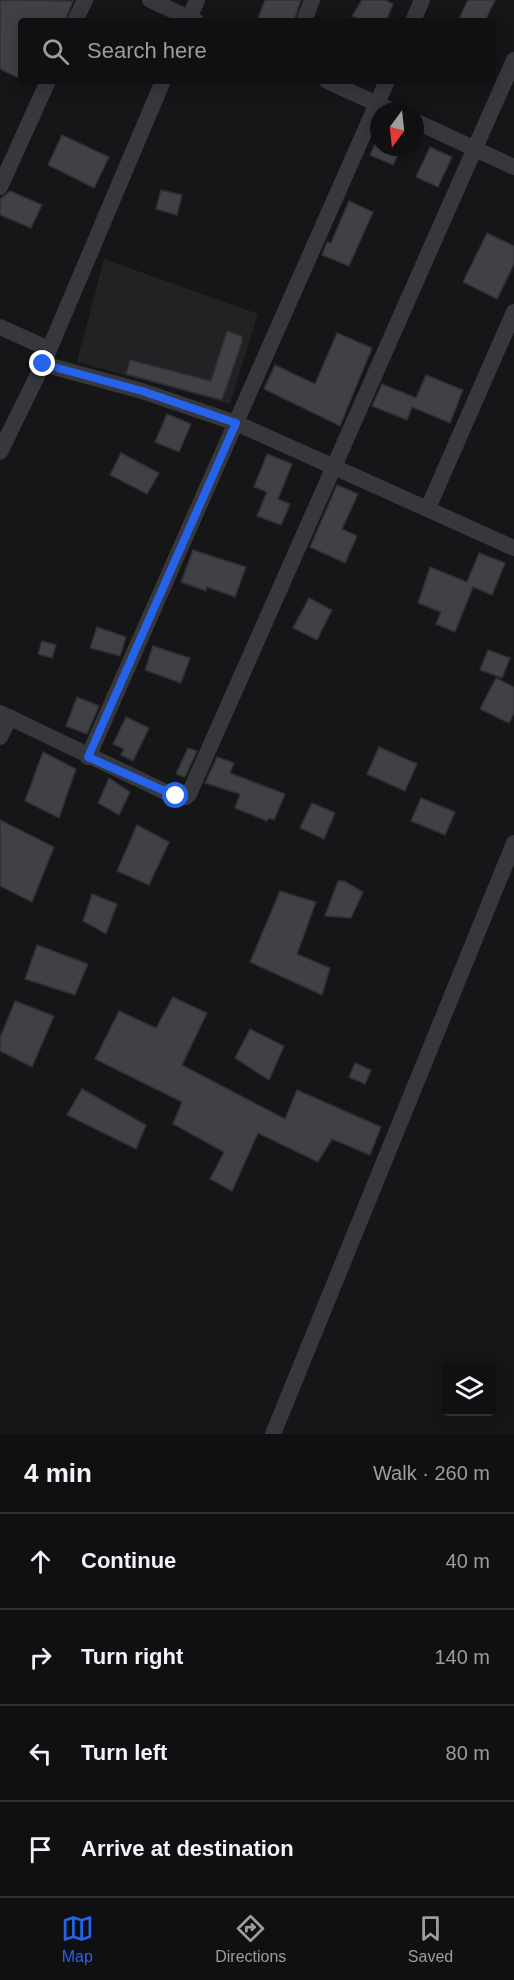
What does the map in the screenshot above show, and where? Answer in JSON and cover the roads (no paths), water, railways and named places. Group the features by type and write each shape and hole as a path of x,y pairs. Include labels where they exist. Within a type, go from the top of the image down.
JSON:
{"street":[{"path":"76,18 85,0"},
{"path":"150,0 187,18"},
{"path":"192,18 197,0"},
{"path":"305,18 312,0"},
{"path":"414,18 422,0"},
{"path":"0,737 5,715 88,757 176,796 186,797 189,794 514,60"},
{"path":"0,187 47,84"},
{"path":"0,452 46,356 162,84"},
{"path":"334,84 373,102"},
{"path":"378,102 386,84"},
{"path":"88,757 370,120"},
{"path":"424,125 514,167"},
{"path":"428,508 514,312"},
{"path":"0,327 46,356 236,423 514,548"},
{"path":"273,1434 514,843"}]}
